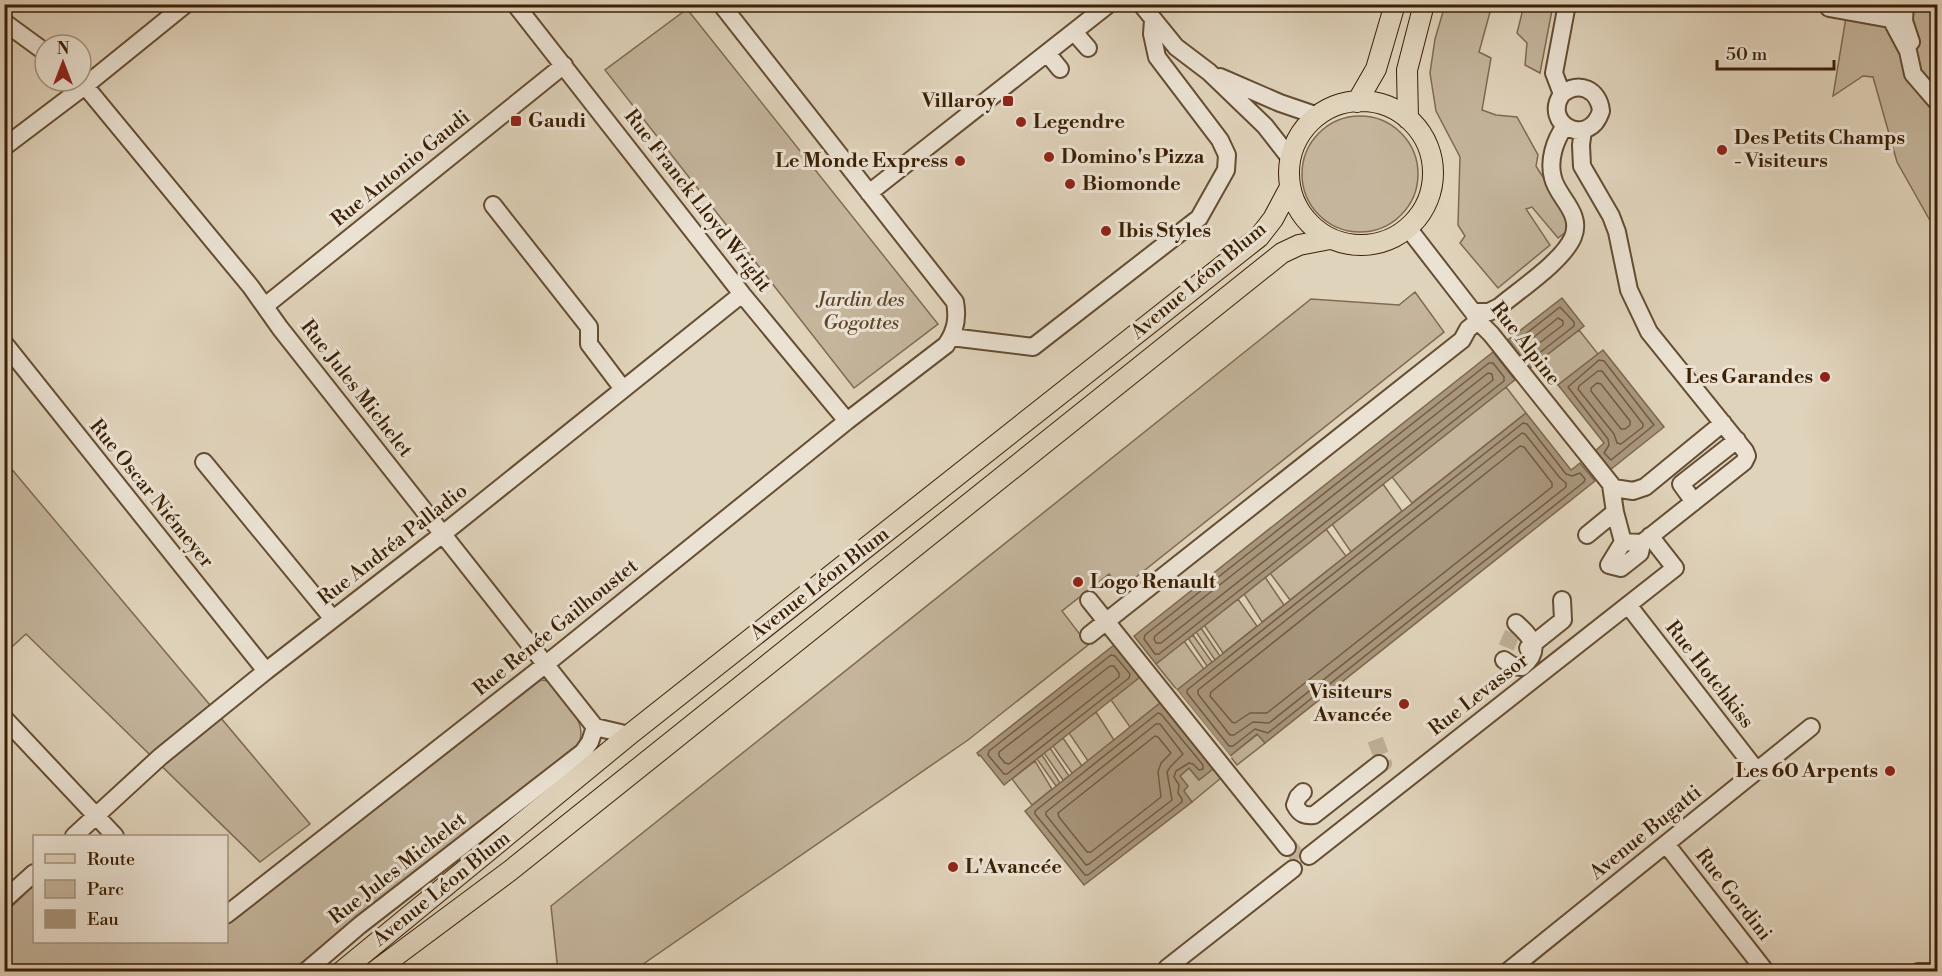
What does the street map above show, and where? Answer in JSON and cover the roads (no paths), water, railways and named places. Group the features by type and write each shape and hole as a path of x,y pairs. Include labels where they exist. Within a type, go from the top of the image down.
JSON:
{"main road":[{"path":"1357,102 1376,69 1395,4"},
{"path":"1408,119 1407,70 1424,4"},
{"path":"1357,102 1375,103 1393,109 1408,119 1421,134 1430,153 1433,174 1430,194 1421,213 1408,228 1388,240 1365,245 1330,239 1308,222 1299,210 1289,189 1290,158 1301,135 1318,116 1336,106 1357,102"},
{"name":"Avenue Léon Blum","path":"341,972 629,735 1259,237 1273,219 1289,189"},
{"name":"Avenue Léon Blum","path":"374,972 511,870 1282,253 1299,245 1330,239"},
{"path":"332,972 430,900"}],"street":[{"path":"93,76 186,4"},
{"name":"Rue Franck Lloyd Wright","path":"515,4 742,294 847,421"},
{"path":"721,4 955,302 957,319 951,338 1033,347 1199,218 1226,170 1227,155 1220,140 1157,57 1152,34 1153,20"},
{"path":"869,193 1109,4"},
{"path":"1141,4 1176,46 1209,72 1274,136 1290,158"},
{"path":"1562,94 1554,73 1567,4"},
{"path":"1905,4 1904,21 1921,74 1938,101"},
{"path":"1829,8 1887,12 1908,51 1913,74 1938,101"},
{"path":"4,22 33,43"},
{"path":"1074,32 1088,48"},
{"path":"1047,53 1060,69"},
{"name":"Rue Antonio Gaudi","path":"265,306 564,65"},
{"path":"1209,72 1280,103 1318,116"},
{"path":"1578,87 1591,90 1600,104 1599,118 1594,125 1583,130 1565,126 1557,114 1557,106 1562,94 1568,89 1578,87"},
{"path":"4,147 72,93"},
{"name":"Rue Jules Michelet","path":"92,93 265,306 595,727 590,742 583,752 360,925 305,972"},
{"path":"1089,635 1458,343 1475,316 1499,307 1557,259 1573,238 1575,222 1566,200 1552,179 1552,152 1556,139 1565,126"},
{"path":"1583,130 1582,166 1611,216 1617,232 1629,290 1649,333 1746,453 1746,460 1621,561 1609,565 1623,542 1611,485"},
{"path":"493,205 589,327 589,344 623,389"},
{"name":"Rue Alpine","path":"1408,228 1475,316 1611,485"},
{"name":"Rue Andréa Palladio","path":"76,835 160,758 266,671 444,533 742,294"},
{"name":"Rue Renée Gailhoustet","path":"228,913 546,664 847,421 946,345 951,338"},
{"name":"Rue Oscar Niémeyer","path":"4,343 266,671"},
{"path":"1611,485 1622,491 1637,491 1645,487 1723,423"},
{"path":"1681,484 1737,440"},
{"path":"204,462 333,619"},
{"path":"1667,468 1694,502"},
{"path":"1587,535 1615,512"},
{"path":"1623,542 1646,540"},
{"name":"Rue Levassor","path":"1309,856 1675,568 1646,540"},
{"path":"1089,600 1287,847"},
{"path":"1528,648 1563,620 1562,600"},
{"name":"Rue Hotchkiss","path":"1628,605 1757,771"},
{"path":"1504,660 1513,666 1522,666 1531,659 1534,650 1533,642 1516,623"},
{"path":"4,718 113,835"},
{"path":"595,727 629,735"},
{"name":"Avenue Bugatti","path":"1507,972 1811,727"},
{"path":"1303,792 1294,805 1306,816 1314,815 1379,764"},
{"name":"Rue Gordini","path":"1666,844 1766,972"},
{"path":"1167,968 1293,868"},
{"path":"4,900 33,874"},
{"path":"1918,972 1932,972"}],"water":[{"path":"1562,298 1584,326 1530,368 1508,340"},
{"path":"1603,350 1664,427 1610,470 1595,451 1604,443 1558,385"},
{"path":"1493,352 1515,380 1156,664 1134,636"},
{"path":"1526,413 1571,470 1580,463 1595,481 1265,743 1257,734 1230,756 1177,690"},
{"path":"1114,645 1140,677 1004,785 977,753"},
{"path":"1160,703 1213,769 1199,780 1189,768 1180,776 1188,786 1184,791 1192,802 1084,885 1025,811"}],"tunnel":[{"path":"1502,637 1528,648"},
{"path":"1372,772 1384,763 1375,739"},
{"path":"1289,846 1302,861"}],"place":[{"name":"Villaroy","path":"1008,101"},
{"name":"Gaudi","path":"516,121"},
{"name":"Legendre","path":"1021,122"},
{"name":"Des Petits Champs - Visiteurs","path":"1722,150"},
{"name":"Domino's Pizza","path":"1049,157"},
{"name":"Le Monde Express","path":"960,161"},
{"name":"Biomonde","path":"1070,184"},
{"name":"Ibis Styles","path":"1106,231"},
{"name":"Les Garandes","path":"1825,377"},
{"name":"Logo Renault","path":"1078,582"},
{"name":"Visiteurs Avancée","path":"1404,704"},
{"name":"Les 60 Arpents","path":"1890,771"},
{"name":"L'Avancée","path":"953,867"}],"park label":[{"name":"Jardin des Gogottes","path":"861,312"}]}
